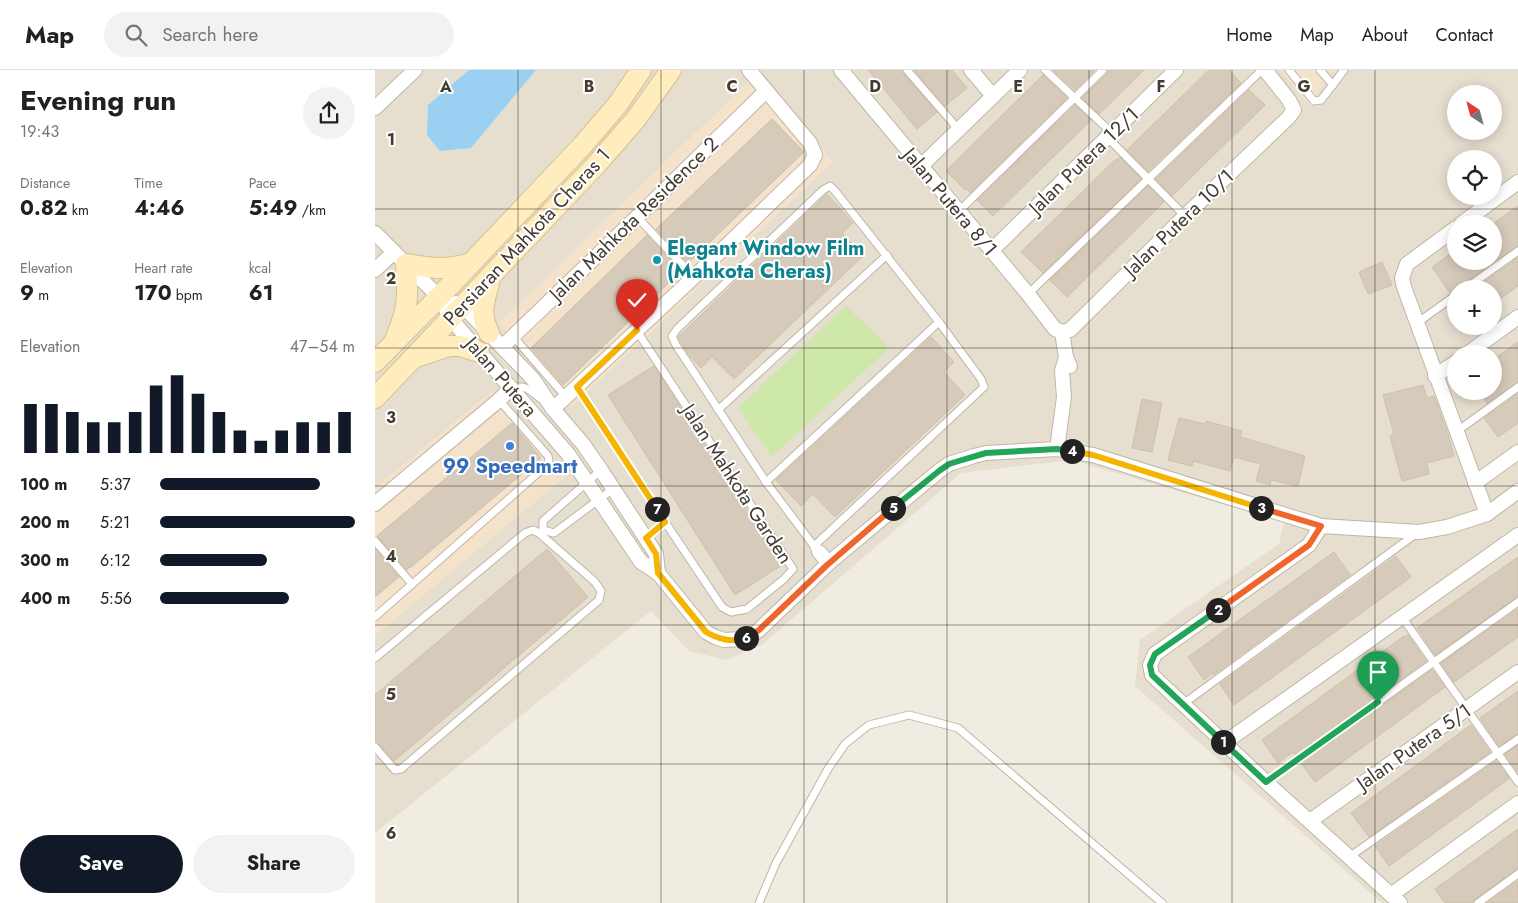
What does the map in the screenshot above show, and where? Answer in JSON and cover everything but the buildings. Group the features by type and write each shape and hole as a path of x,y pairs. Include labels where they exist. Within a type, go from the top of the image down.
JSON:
{"main road":[{"name":"Persiaran Mahkota Cheras 1","path":"375,362 582,146 618,104 641,70"},
{"name":"Persiaran Mahkota Cheras 1","path":"375,398 596,165 636,119 671,70"},
{"path":"394,343 407,305 400,258 432,268 454,268 471,263"},
{"path":"490,277 482,312 483,321 495,340"},
{"path":"414,358 449,346 460,346 479,352"}],"street":[{"path":"375,108 415,70"},
{"path":"553,409 694,277 809,165 815,155 810,143 749,70"},
{"name":"Jalan Putera 8/1","path":"841,70 1055,329 1062,332"},
{"path":"971,70 993,96"},
{"path":"920,167 1019,70"},
{"name":"Jalan Putera 12/1","path":"991,251 1177,70"},
{"name":"Jalan Putera 10/1","path":"1062,332 1070,330 1185,216 1288,118 1294,110 1289,100 1263,70"},
{"name":"Jalan Mahkota Residence 2","path":"495,340 513,336 637,218 766,90"},
{"path":"1473,215 1518,182"},
{"path":"375,233 439,297"},
{"path":"1447,235 1407,264 1404,270 1404,287 1487,514"},
{"path":"375,270 400,258"},
{"name":"Jalan Putera","path":"439,297 457,313 495,340 533,379 553,409 583,444 646,538 656,554 658,573"},
{"name":"Jalan Putera","path":"457,313 479,352 568,454 641,562 658,573 706,632 724,640 743,639 759,630 889,511 949,464 986,453 1057,449 1093,455 1321,526 1419,532 1447,527 1487,514 1518,491"},
{"path":"1480,345 1518,318"},
{"path":"1057,449 1064,397 1062,371 1066,357 1062,332"},
{"path":"1435,376 1447,368"},
{"path":"375,504 511,388"},
{"path":"1475,483 1518,452"},
{"path":"1321,526 1309,545 1155,654 1150,665 1152,675 1395,899 1518,803"},
{"path":"1224,743 1518,534"},
{"name":"Jalan Putera 5/1","path":"1309,821 1518,672"}],"lane":[{"path":"907,70 959,130"},
{"path":"1045,70 1075,98 1185,216"},
{"path":"958,212 1103,70"},
{"path":"1028,294 1263,70"},
{"path":"1289,70 1314,101 1321,100 1345,70"},
{"path":"1320,70 1333,85"},
{"path":"814,546 985,387 939,322 887,255 829,186 678,328 672,336 676,345 766,482 814,546 822,550 829,564"},
{"path":"637,218 694,277"},
{"path":"1478,280 1518,251"},
{"path":"718,410 887,255"},
{"path":"1417,323 1447,301"},
{"path":"766,482 939,322"},
{"name":"Jalan Mahkota Garden","path":"577,387 722,607 731,612 747,609 784,579 793,569 637,330"},
{"path":"513,336 566,397"},
{"path":"511,388 523,386 553,409"},
{"path":"1456,432 1518,387"},
{"path":"375,617 547,464 548,456 499,400"},
{"path":"541,532 543,521 601,470"},
{"path":"375,658 525,533 533,530 555,533 613,489"},
{"path":"646,538 665,522"},
{"path":"375,747 395,770 401,769 599,600 601,591 595,582 541,532"},
{"path":"1183,704 1419,532"},
{"path":"375,541 412,584"},
{"path":"1266,782 1518,602"},
{"path":"1402,617 1518,782"},
{"path":"759,903 776,863 828,769 845,744 869,725 909,715 958,728 1162,903"},
{"path":"1349,857 1518,739"},
{"path":"1478,903 1518,874"}],"shaded area":[{"path":"375,70 1518,70 1518,903 1382,903 1135,686 1140,640 1279,544 1284,522 1071,460 961,473 763,644 726,660 689,651 651,611 375,833"},
{"path":"1280,70 1334,70 1309,105"},
{"path":"759,71 833,162 570,408 499,323"},
{"path":"493,390 569,475 375,636 375,488"}],"green space":[{"path":"846,306 889,348 772,457 738,408"}],"water":[{"path":"469,70 536,70 471,148 440,151 427,135 428,105"}],"place":[{"name":"Elegant Window Film (Mahkota Cheras)","path":"657,260"},
{"name":"99 Speedmart","path":"510,446"}],"route":[{"path":"637,330 577,387 665,522 646,538 656,554 658,573 706,632 715,637 724,640 743,639 751,636 831,561 949,464 986,453 1057,449 1093,455 1321,526 1309,545 1155,654 1150,665 1152,675 1266,782 1378,702"}]}
